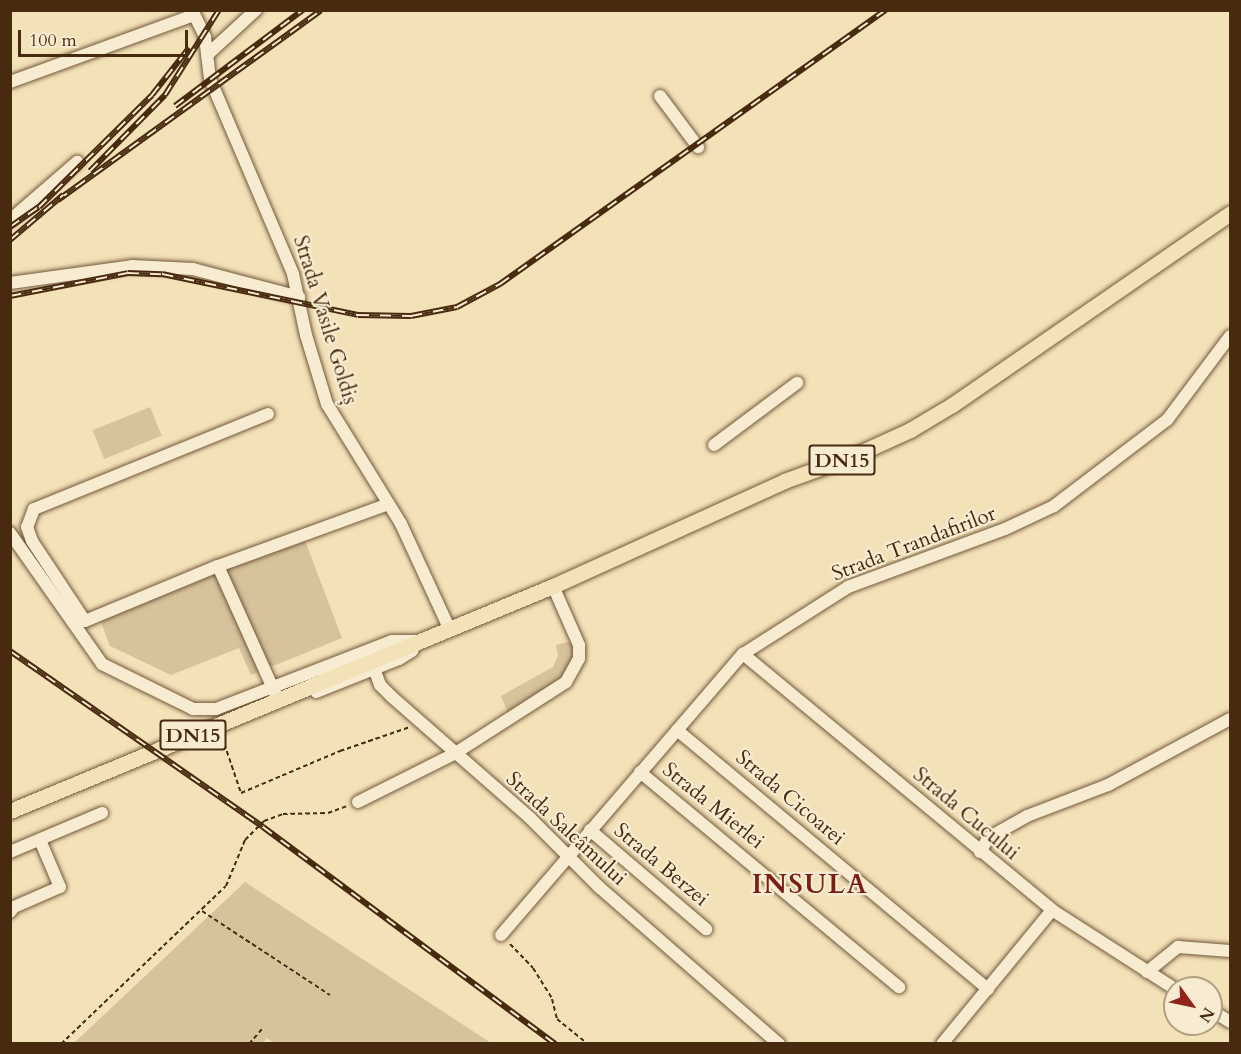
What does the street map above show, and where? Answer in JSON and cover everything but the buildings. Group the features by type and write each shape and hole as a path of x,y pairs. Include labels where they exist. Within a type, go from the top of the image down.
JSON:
{"main road":[{"name":"DN15","path":"10,811 275,693 359,665 553,586 784,481 853,456 910,430 952,405 1230,213"}],"street":[{"path":"207,55 256,10"},
{"path":"10,82 193,13"},
{"name":"Strada Vasile Goldiș","path":"193,13 205,37 210,79 276,229 298,297 327,404 388,504 448,628"},
{"path":"660,96 698,147"},
{"path":"10,220 77,162"},
{"path":"10,283 132,266 193,269 298,297"},
{"name":"Strada Trandafirilor","path":"501,935 743,654 848,587 1005,529 1054,506 1162,425 1230,336"},
{"path":"714,444 797,383"},
{"path":"268,414 34,508 29,516 32,541 85,621 218,566 388,504"},
{"path":"10,533 102,664 193,709 216,709 275,693 392,641 417,641 412,651 375,670 220,732"},
{"path":"218,566 275,693"},
{"path":"358,802 454,754 566,682 579,659 579,645 553,586"},
{"name":"Strada Cucului","path":"743,654 1052,910 1163,982"},
{"name":"Strada Salcâmului","path":"375,670 380,685 421,724 530,818 568,857 779,1044"},
{"path":"980,852 988,838 1027,816 1108,785 1230,719"},
{"name":"Strada Cicoarei","path":"677,730 988,989"},
{"name":"Strada Mierlei","path":"640,772 899,987"},
{"path":"10,852 102,813"},
{"name":"Strada Berzei","path":"590,830 706,929"},
{"path":"11,910 60,887 40,840"},
{"path":"942,1044 1052,910"},
{"path":"1147,972 1178,947 1230,951"}],"path":[{"path":"220,732 241,793 340,751 421,724"},
{"path":"61,1044 226,886 245,840 264,821 284,814 328,813 358,802"},
{"path":"202,911 330,995"},
{"path":"501,935 533,968 552,999 557,1019 588,1044"},
{"path":"249,1044 263,1028"}],"shaded area":[{"path":"150,407 162,436 104,459 93,430"},
{"path":"304,538 342,638 251,675 239,648 171,675 110,646 100,619"},
{"path":"573,641 574,661 565,676 509,715 501,696 553,667 558,656 556,645"},
{"path":"245,882 491,1043 275,1044 267,1038 262,1044 74,1043"}],"railway":[{"path":"90,171 165,95 219,10"},
{"path":"175,106 303,10"},
{"path":"58,200 321,10"},
{"path":"10,296 128,273 162,274 358,315 411,316 457,307 500,284 885,10"},
{"path":"10,227 39,207 152,95 189,48"},
{"path":"10,240 63,195"},
{"path":"10,651 263,827 555,1044"}],"district":[{"name":"INSULA","path":"810,885"}]}
